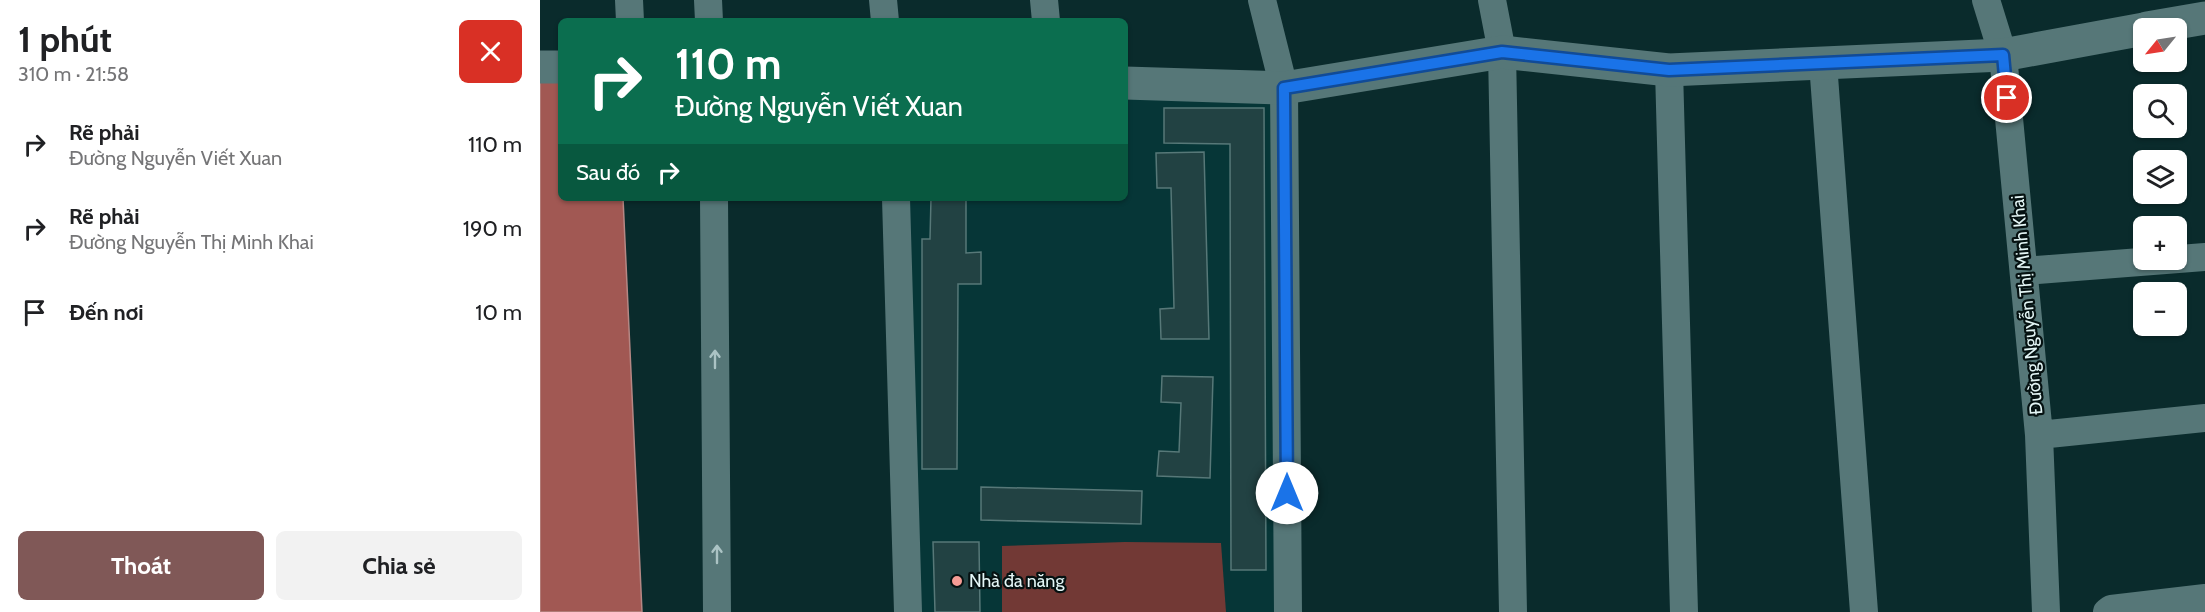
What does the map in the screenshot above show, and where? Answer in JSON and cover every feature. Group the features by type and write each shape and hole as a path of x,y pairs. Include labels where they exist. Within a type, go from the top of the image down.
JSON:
{"street":[{"path":"629,0 630,18"},
{"path":"708,0 709,18"},
{"path":"883,0 885,18"},
{"path":"1044,0 1046,18"},
{"path":"1262,0 1284,88 1288,612"},
{"path":"1492,0 1502,52 1513,612"},
{"name":"Đường Nguyễn Thị Minh Khai","path":"1986,0 2003,55 2039,435 2046,612"},
{"path":"2187,21 2205,18"},
{"path":"1128,83 1284,88 1502,52 1669,70 2003,55 2133,31"},
{"path":"1823,63 1864,612"},
{"path":"540,67 558,67"},
{"path":"1669,70 1684,612"},
{"path":"714,201 717,612"},
{"path":"896,201 908,612"},
{"path":"2024,271 2205,257"},
{"path":"2039,435 2205,418"},
{"path":"2107,612 2111,609 2205,598"}],"shaded area":[{"path":"540,82 558,82 558,201 623,201 642,612 540,612"},
{"path":"1128,83 1284,88 1299,612 915,612 897,201 1128,201"},
{"path":"1125,542 1221,543 1226,612 1002,612 1002,546"}],"building":[{"path":"1164,108 1264,108 1266,570 1231,570 1230,144 1164,143"},
{"path":"1204,152 1209,339 1161,339 1160,309 1174,308 1171,188 1157,188 1156,153"},
{"path":"931,201 966,201 966,253 981,252 981,284 958,284 957,469 922,469 922,239 930,239"},
{"path":"1162,376 1213,377 1210,478 1157,476 1159,451 1179,452 1181,403 1161,402"},
{"path":"981,487 1142,491 1141,524 981,520"},
{"name":"Nhà đa năng","path":"933,542 979,542 980,612 935,612"}],"place":[{"name":"Nhà đa năng","path":"957,581"}],"route":[{"path":"1287,493 1284,88 1502,52 1669,70 2003,55 2007,98"}]}
